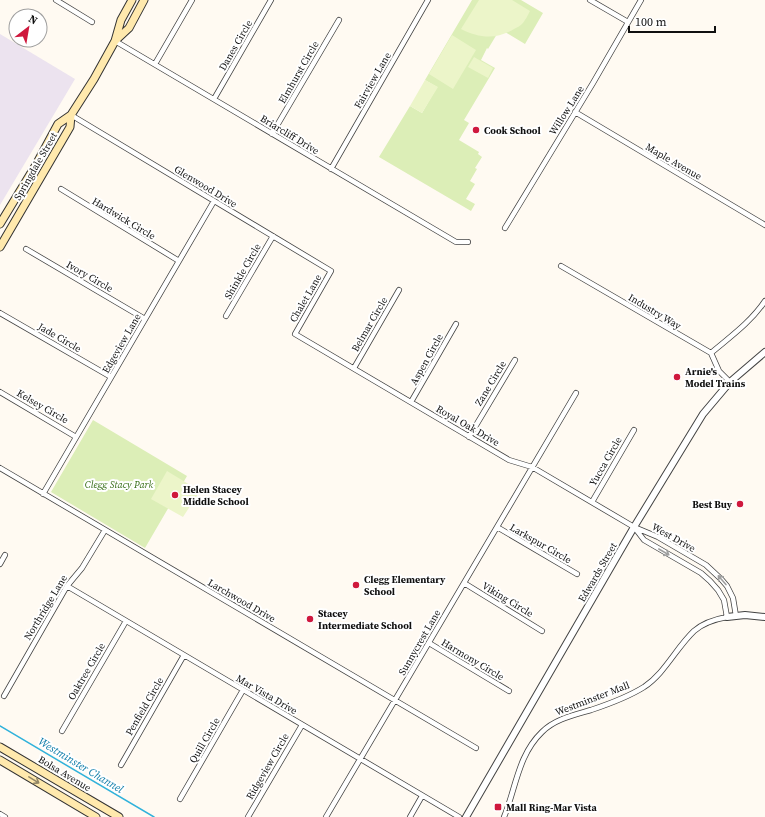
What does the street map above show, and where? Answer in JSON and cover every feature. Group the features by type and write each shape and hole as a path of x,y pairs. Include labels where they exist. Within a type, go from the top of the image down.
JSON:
{"main road":[{"name":"Springdale Street","path":"0,224 37,163 58,124 71,116 94,79 115,41 121,20 132,0"},
{"name":"Springdale Street","path":"115,41 129,28 144,0"},
{"name":"Springdale Street","path":"0,247 70,127 71,116"},
{"path":"52,137 53,146 57,148"},
{"name":"Bolsa Avenue","path":"0,747 110,815 119,817"},
{"path":"0,760 96,817"}],"street":[{"path":"56,0 92,22"},
{"path":"155,64 192,0"},
{"name":"Danes Circle","path":"214,99 271,0"},
{"name":"Fairview Lane","path":"332,169 428,0"},
{"path":"590,0 628,22"},
{"name":"Willow Lane","path":"505,228 641,0"},
{"name":"Elmhurst Circle","path":"272,134 339,20"},
{"name":"Briarcliff Drive","path":"115,41 456,242 468,242"},
{"name":"Maple Avenue","path":"575,112 765,225"},
{"name":"Glenwood Drive","path":"71,116 331,271"},
{"name":"Hardwick Circle","path":"61,190 179,261"},
{"name":"Edgeview Lane","path":"43,494 214,201"},
{"name":"Shinkle Circle","path":"226,316 272,236"},
{"name":"Ivory Circle","path":"26,249 145,318"},
{"name":"Industry Way","path":"561,266 711,354"},
{"name":"Chalet Lane","path":"295,334 331,271"},
{"name":"Belmar Circle","path":"354,368 400,290"},
{"path":"730,382 719,370 711,354 749,320 765,301"},
{"name":"Jade Circle","path":"0,313 111,377"},
{"name":"Aspen Circle","path":"412,402 456,324"},
{"name":"Royal Oak Drive","path":"295,334 509,460 532,467 634,527"},
{"name":"Edwards Street","path":"466,817 634,527 703,414 730,382 765,352"},
{"name":"Zane Circle","path":"469,436 515,360"},
{"name":"Kelsey Circle","path":"0,392 76,437"},
{"name":"Sunnycrest Lane","path":"326,817 576,393"},
{"name":"Yucca Circle","path":"592,502 634,430"},
{"name":"Larchwood Drive","path":"0,468 476,748"},
{"name":"Larkspur Circle","path":"497,527 577,574"},
{"name":"West Drive","path":"634,527 658,536 706,565 727,586 733,598 736,616"},
{"name":"West Drive","path":"634,527 644,540 701,573 710,581 724,600 727,616"},
{"name":"Northridge Lane","path":"4,696 67,586 82,568 105,530"},
{"path":"0,564 5,555"},
{"name":"Viking Circle","path":"464,583 542,631"},
{"name":"Mar Vista Drive","path":"67,586 459,817"},
{"name":"Westminster Mall","path":"504,817 525,755 542,731 564,718 618,700 644,687 666,666 695,630 708,622 727,616 765,617"},
{"name":"Oaktree Circle","path":"62,730 126,621"},
{"name":"Harmony Circle","path":"428,643 509,691"},
{"name":"Penfield Circle","path":"121,765 184,655"},
{"name":"Quill Circle","path":"180,799 243,690"},
{"name":"Ridgeview Circle","path":"248,817 302,725"},
{"path":"410,817 422,796"},
{"path":"0,814 5,817"}],"shaded area":[{"path":"0,34 8,39 8,48 23,48 75,79 0,205"}],"green space":[{"path":"472,0 521,0 543,13 525,44 500,29 481,60 495,68 464,120 469,123 459,140 479,152 478,154 482,157 475,168 477,169 470,181 475,184 466,199 475,204 471,211 379,157 410,106 422,113 437,87 425,80"},
{"path":"479,0 512,0 530,11 522,24 507,33 494,36 481,36 461,29"},
{"path":"452,35 476,50 453,89 429,74"},
{"path":"474,57 493,68 488,78 468,67"},
{"path":"425,80 438,87 422,113 410,106"},
{"name":"Clegg Stacy Park","path":"93,420 187,476 145,548 51,492"},
{"name":"Helen Stacey Middle School","path":"167,471 200,491 183,517 151,499"}],"waterway":[{"name":"Westminster Channel","path":"0,726 154,817"}],"place":[{"name":"Cook School","path":"476,130"},
{"name":"Arnie's Model Trains","path":"677,377"},
{"name":"Helen Stacey Middle School","path":"175,495"},
{"name":"Best Buy","path":"740,504"},
{"name":"Clegg Elementary School","path":"356,585"},
{"name":"Stacey Intermediate School","path":"310,619"},
{"name":"Mall Ring-Mar Vista","path":"498,807"}]}
